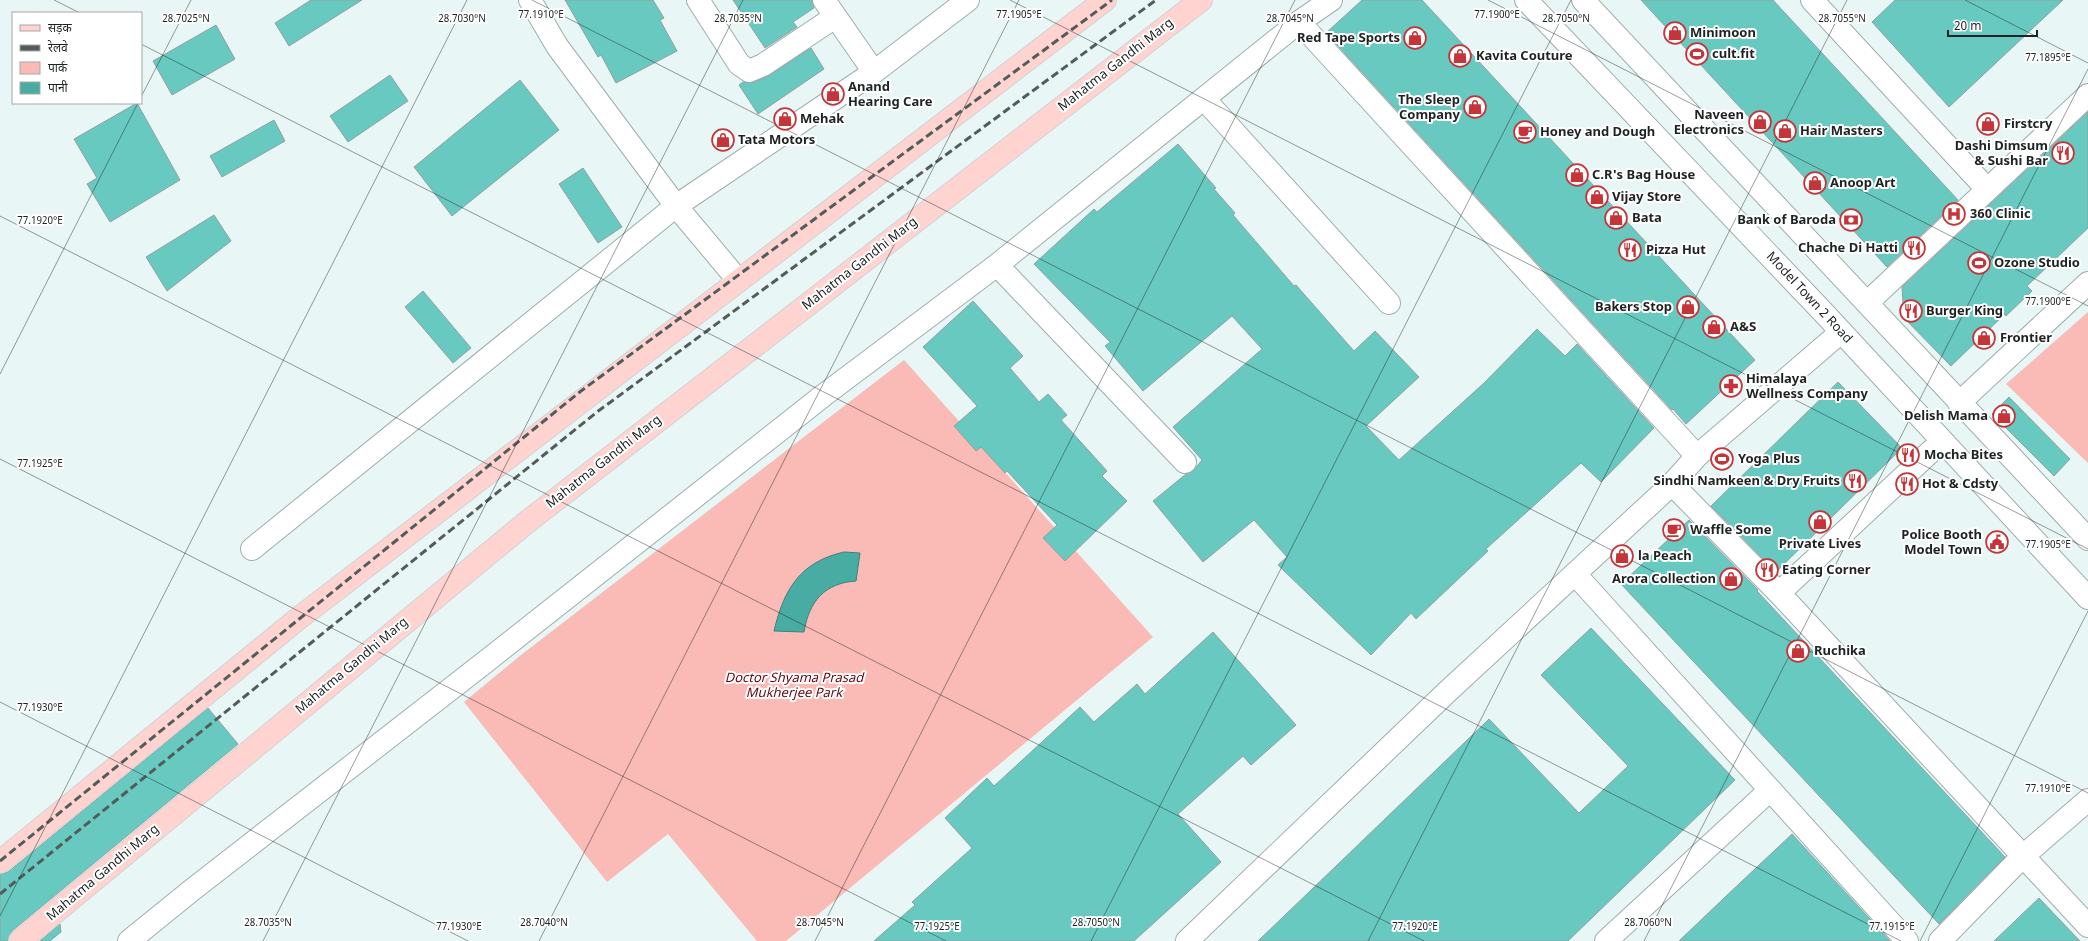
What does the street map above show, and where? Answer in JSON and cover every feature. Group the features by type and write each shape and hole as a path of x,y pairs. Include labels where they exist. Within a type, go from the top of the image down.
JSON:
{"main road":[{"path":"0,862 299,618 1105,0"},
{"name":"Mahatma Gandhi Marg","path":"20,941 527,522 1201,0"}],"street":[{"path":"530,0 557,46 676,206 738,280"},
{"path":"698,0 739,64 749,71 763,65 829,8 874,72"},
{"path":"252,549 676,206 874,72 968,0"},
{"path":"130,941 192,890 484,663 818,399 997,265 1205,100 1299,22 1331,0"},
{"name":"Model Town 2 Road","path":"1526,0 1841,332 2088,598"},
{"path":"1583,0 1868,302 1959,403 2088,539"},
{"path":"1812,0 1987,189"},
{"path":"1299,22 1697,456"},
{"path":"1868,302 2088,95"},
{"path":"1205,100 1389,303"},
{"path":"997,265 1185,462"},
{"path":"1959,403 2088,283"},
{"path":"1187,941 1447,692 1672,484 1697,456 1841,332"},
{"path":"1779,593 1942,441"},
{"path":"1672,484 1779,593 2022,857 2088,926"},
{"path":"1575,574 1907,941"},
{"path":"1606,941 1770,790"},
{"path":"1940,941 2022,857 2088,800"}],"green space":[{"path":"2088,312 2088,463 2006,384"},
{"name":"Doctor Shyama Prasad Mukherjee Park","path":"904,360 1153,637 786,941 757,941 668,834 607,882 464,702 521,655"}],"water":[{"path":"844,552 860,553 856,581 836,585 820,596 810,611 804,632 774,631 783,602 796,580 805,570 816,563"}],"building":[{"path":"311,0 362,0 289,46 275,23"},
{"path":"565,0 653,0 664,18 660,20 677,51 616,83 601,55 598,57"},
{"path":"733,0 812,0 814,8 793,22 797,27 765,48"},
{"path":"1362,0 1422,0 1755,360 1686,424 1326,33"},
{"path":"1641,0 1773,0 1958,200 1887,267"},
{"path":"1895,0 2063,0 1949,107 1872,22"},
{"path":"216,25 235,59 172,95 153,61"},
{"path":"811,48 824,69 758,114 739,85 743,82 754,82 768,76"},
{"path":"390,75 408,101 348,142 330,116"},
{"path":"520,80 559,130 452,216 414,167"},
{"path":"138,104 180,180 110,222 87,184 97,178 74,139"},
{"path":"2088,112 2088,228 2027,286 2032,291 2006,316 2005,314 1951,366 1904,318 1902,287"},
{"path":"274,120 285,141 222,177 210,156"},
{"path":"1178,144 1216,188 1214,189 1235,213 1233,215 1294,286 1296,285 1354,351 1375,331 1419,377 1366,426 1399,460 1484,383 1537,329 1565,356 1577,344 1654,428 1601,482 1581,463 1486,549 1488,551 1416,619 1411,613 1371,655 1278,565 1287,557 1254,520 1203,562 1153,501 1186,474 1193,471 1202,460 1173,427 1262,349 1232,316 1143,391 1105,346 1110,342 1034,264 1094,209 1097,212"},
{"path":"583,168 622,227 598,243 559,184"},
{"path":"214,215 231,241 167,291 146,257"},
{"path":"423,291 471,348 453,363 405,307"},
{"path":"973,301 1023,356 1010,368 1039,402 1048,394 1067,415 1061,420 1107,471 1102,476 1127,501 1065,561 1043,538 1057,525 1007,471 1005,473 981,447 976,451 954,426 977,406 923,347"},
{"path":"1838,382 1902,448 1776,572 1711,506"},
{"path":"2009,397 2070,459 2054,476 1992,414"},
{"path":"1689,520 1758,590 1757,591 2005,857 1939,924 1621,584"},
{"path":"1591,628 1735,780 1568,941 1258,941 1489,719 1579,813 1628,766 1541,675"},
{"path":"1213,632 1296,725 1251,765 1243,756 1178,814 1221,862 1134,941 874,941 915,905 912,902 972,848 945,818 987,778 994,786 1080,707 1094,722 1137,684 1145,694"},
{"path":"208,708 238,744 12,931 8,941 0,941 0,874 8,872"},
{"path":"1792,834 1890,941 1679,941 1723,899"},
{"path":"2039,898 2080,941 1994,941"},
{"path":"60,924 61,932 50,941 40,941"}],"railway":[{"path":"0,861 581,391 1112,0"},
{"path":"0,894 597,412 1156,0"}],"place":[{"name":"Minimoon","path":"1675,33"},
{"name":"Red Tape Sports","path":"1415,38"},
{"name":"cult.fit","path":"1697,54"},
{"name":"Kavita Couture","path":"1460,56"},
{"name":"Anand Hearing Care","path":"833,94"},
{"name":"The Sleep Company","path":"1475,107"},
{"name":"Mehak","path":"785,119"},
{"name":"Naveen Electronics","path":"1760,122"},
{"name":"Firstcry","path":"1988,124"},
{"name":"Hair Masters","path":"1785,131"},
{"name":"Honey and Dough","path":"1525,132"},
{"name":"Tata Motors","path":"723,140"},
{"name":"Dashi Dimsum & Sushi Bar","path":"2063,153"},
{"name":"C.R's Bag House","path":"1577,175"},
{"name":"Anoop Art","path":"1815,183"},
{"name":"Vijay Store","path":"1597,197"},
{"name":"360 Clinic","path":"1954,214"},
{"name":"Bata","path":"1616,218"},
{"name":"Bank of Baroda","path":"1851,220"},
{"name":"Chache Di Hatti","path":"1914,248"},
{"name":"Pizza Hut","path":"1630,250"},
{"name":"Ozone Studio","path":"1979,263"},
{"name":"Bakers Stop","path":"1688,307"},
{"name":"Burger King","path":"1911,311"},
{"name":"A&S","path":"1714,327"},
{"name":"Frontier","path":"1984,338"},
{"name":"Himalaya Wellness Company","path":"1731,386"},
{"name":"Delish Mama","path":"2004,416"},
{"name":"Mocha Bites","path":"1908,455"},
{"name":"Yoga Plus","path":"1722,459"},
{"name":"Sindhi Namkeen & Dry Fruits","path":"1855,481"},
{"name":"Hot & Cdsty","path":"1907,484"},
{"name":"Private Lives","path":"1820,522"},
{"name":"Waffle Some","path":"1674,530"},
{"name":"Police Booth Model Town","path":"1997,542"},
{"name":"la Peach","path":"1622,556"},
{"name":"Eating Corner","path":"1767,570"},
{"name":"Arora Collection","path":"1731,579"},
{"name":"Ruchika","path":"1798,651"}]}
